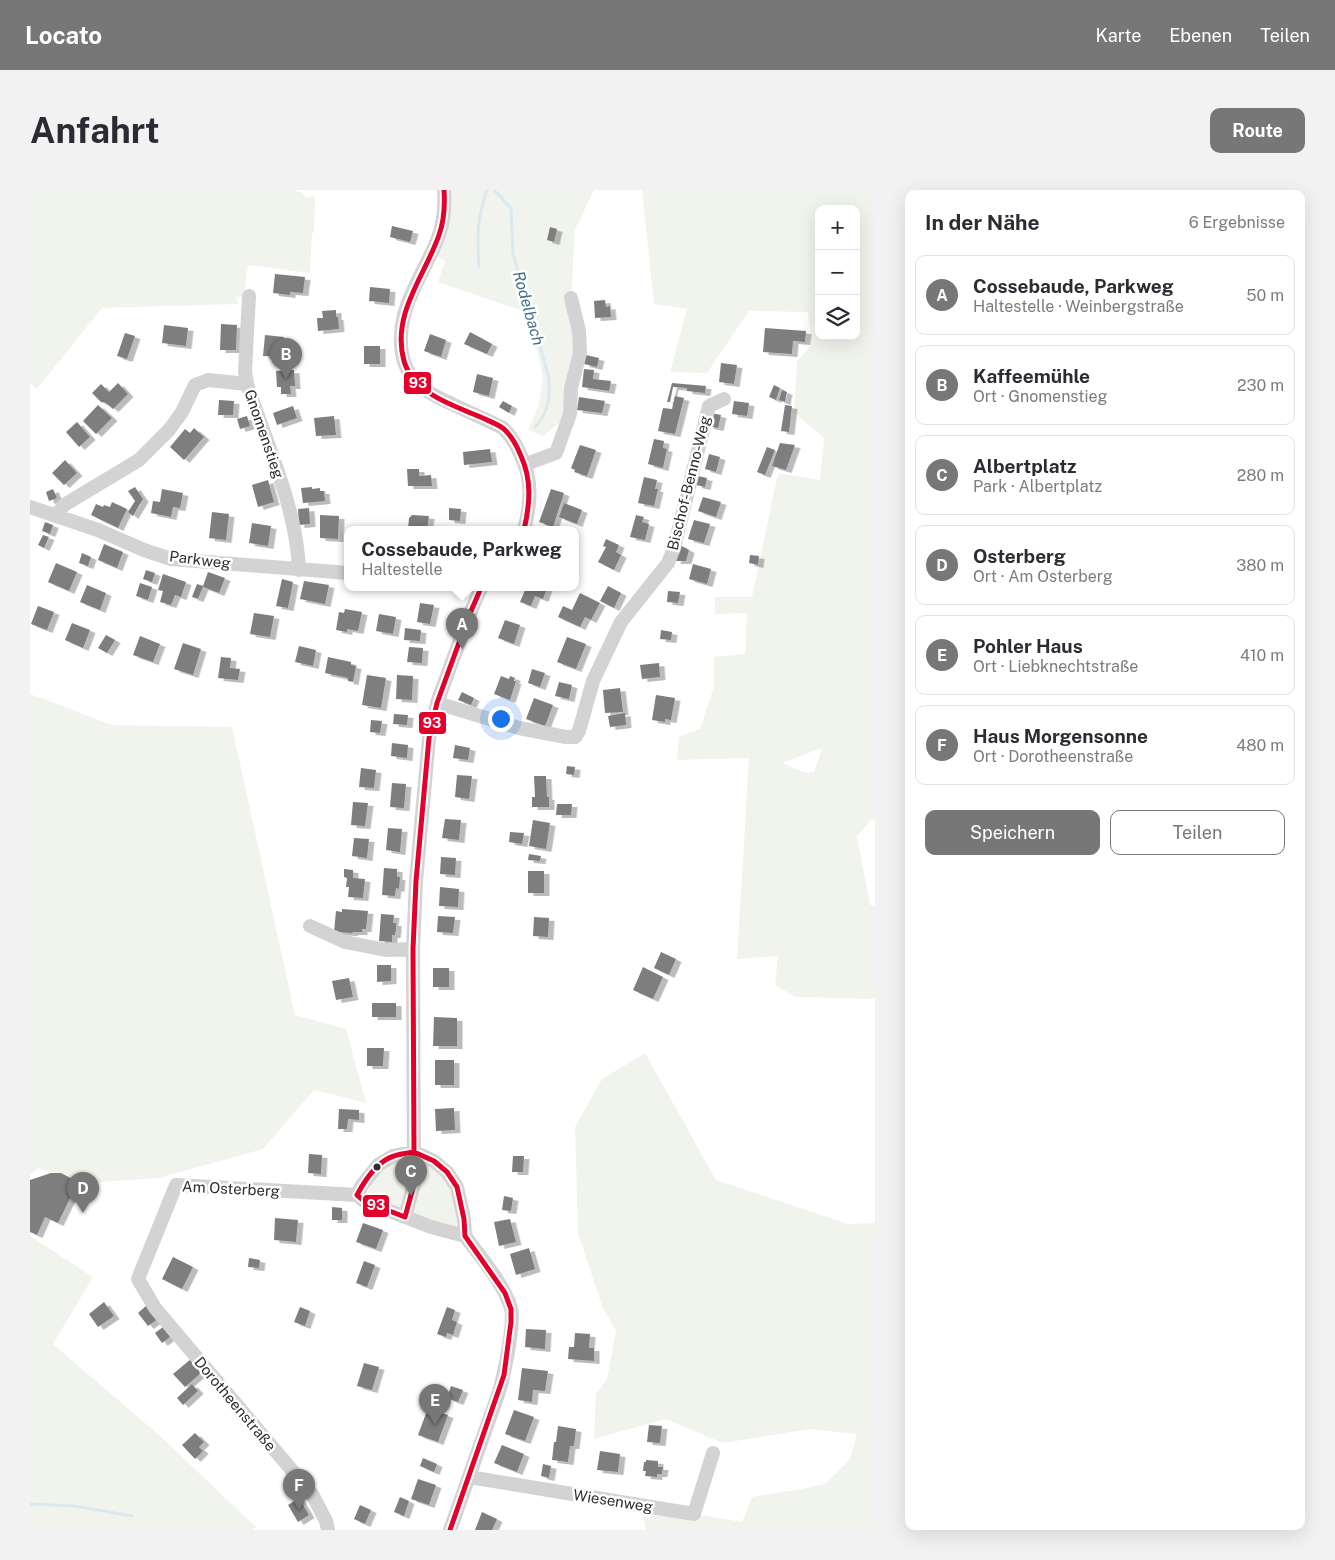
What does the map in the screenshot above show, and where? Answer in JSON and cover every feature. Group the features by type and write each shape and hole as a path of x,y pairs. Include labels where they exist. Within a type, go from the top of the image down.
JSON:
{"street":[{"path":"444,190 443,218 440,234 412,292 404,314 400,337 402,357 409,374 430,393 503,428 510,434 526,464 529,478 531,492 525,526"},
{"name":"Gnomenstieg","path":"249,296 245,371 247,384 284,491 298,551 299,570"},
{"path":"526,464 556,453 570,414 571,388 580,353 580,331 571,298"},
{"path":"56,516 64,505 140,460 169,430 182,412 196,385 208,380 247,384"},
{"name":"Bischof-Benno-Weg","path":"437,703 519,728 566,738 575,737 579,731 593,681 621,622 668,563 674,548 709,406 724,399"},
{"name":"Parkweg","path":"30,507 98,530 144,550 171,559 344,573"},
{"path":"404,1217 414,1184 413,949 416,881 429,738 437,703 480,591"},
{"path":"310,926 345,942 386,950 413,949"},
{"path":"450,1530 504,1375 511,1309 505,1293 465,1236 464,1219 457,1187 447,1172 434,1161 415,1152 393,1156 378,1165 362,1185 357,1196 364,1201 431,1227 465,1236"},
{"name":"Am Osterberg","path":"138,1280 176,1185 357,1196"},
{"name":"Dorotheenstraße","path":"138,1280 155,1308 312,1494 326,1521 328,1530"},
{"name":"Wiesenweg","path":"469,1476 694,1514 713,1453"}],"shaded area":[{"path":"30,190 293,190 300,192 307,198 314,195 314,233 312,233 310,273 248,265 244,296 236,297 238,304 102,308 37,389 30,383"},
{"path":"449,190 594,190 575,230 571,298 579,331 570,414 543,436 528,430 539,405 543,376 528,313 438,282 445,261 436,256"},
{"path":"642,190 875,190 875,820 872,819 857,836 870,905 875,905 875,999 796,997 775,985 778,956 737,959 749,758 677,760 679,737 700,729 714,686 714,657 745,654 747,613 715,614 715,597 752,597 778,473 820,480 824,438 794,412 797,361 812,344 808,312 749,311 707,373 670,372 687,309 654,304","holes":["822,748 814,772 806,773 782,763"]},
{"path":"30,694 112,725 232,727 295,1015 346,1029 366,1103 314,1090 263,1149 159,1178 86,1183 38,1168 30,1175"},
{"path":"645,1053 716,1180 848,1224 875,1223 875,1530 646,1530 641,1505 742,1522 752,1497 825,1484 850,1459 857,1434 810,1429 723,1443 665,1419 594,1439 596,1394 607,1379 616,1331 602,1306 578,1233 575,1127 602,1079"},
{"path":"404,1160 432,1167 444,1177 449,1184 455,1204 456,1227 451,1228 372,1198 367,1193 374,1177 381,1170 388,1165"},
{"path":"30,1236 93,1277 53,1344 159,1435 256,1527 252,1530 30,1530"}],"building":[{"path":"392,226 413,231 410,242 390,237"},
{"path":"550,227 557,229 554,242 547,240"},
{"path":"275,274 305,277 303,293 290,292 290,295 273,293"},
{"path":"370,287 390,289 389,303 369,301"},
{"path":"605,300 606,307 610,306 611,317 595,318 594,301"},
{"path":"336,310 339,329 318,331 317,318 323,318 322,311"},
{"path":"221,324 237,325 236,350 220,350"},
{"path":"164,325 188,328 186,346 162,343"},
{"path":"765,328 806,331 805,342 793,341 792,354 763,352"},
{"path":"470,332 492,344 487,354 464,344"},
{"path":"125,333 135,336 127,359 117,356"},
{"path":"430,334 446,340 441,357 424,351"},
{"path":"265,335 284,337 282,357 263,356"},
{"path":"364,346 380,346 380,364 364,364"},
{"path":"586,355 599,358 597,367 584,364"},
{"path":"721,363 737,365 734,384 719,382"},
{"path":"584,369 594,370 593,379 611,381 609,391 582,387"},
{"path":"294,370 295,386 290,386 291,394 281,394 281,387 277,387 276,371"},
{"path":"477,374 493,378 489,396 473,392"},
{"path":"118,383 128,394 113,409 106,403 101,402 92,393 101,384 109,392"},
{"path":"672,383 706,386 705,393 687,391 687,388 673,387 670,402 667,402"},
{"path":"774,385 780,388 776,400 769,397"},
{"path":"782,390 787,392 785,402 779,400"},
{"path":"675,396 684,398 675,434 658,431 663,408 672,409"},
{"path":"579,397 605,401 602,413 577,410"},
{"path":"219,400 234,401 233,415 218,415"},
{"path":"503,401 512,406 509,413 499,407"},
{"path":"734,401 749,403 747,416 732,414"},
{"path":"98,405 112,418 96,434 83,421"},
{"path":"785,405 792,406 789,432 781,431"},
{"path":"293,406 297,418 277,425 273,413"},
{"path":"711,413 721,415 718,428 708,426"},
{"path":"247,416 250,426 240,429 237,419"},
{"path":"334,416 336,435 316,436 314,418"},
{"path":"77,422 90,437 79,447 66,432"},
{"path":"194,428 204,437 184,460 170,447 185,429 190,433"},
{"path":"654,439 664,441 663,448 667,449 663,468 648,464"},
{"path":"780,443 795,445 786,470 772,466"},
{"path":"580,445 596,450 587,476 574,472 575,470 571,468"},
{"path":"767,447 775,450 765,475 757,472"},
{"path":"490,449 492,462 464,465 463,452"},
{"path":"709,454 720,457 716,472 705,469"},
{"path":"65,460 77,473 64,485 52,473"},
{"path":"407,469 419,469 419,476 431,475 432,486 408,486"},
{"path":"698,476 707,478 705,487 696,485"},
{"path":"644,477 657,480 655,489 658,489 654,506 638,503"},
{"path":"268,480 274,502 258,507 252,485"},
{"path":"135,487 143,499 133,516 128,512 135,501 128,491"},
{"path":"312,487 312,489 320,488 320,491 324,491 325,501 303,503 301,488"},
{"path":"53,489 57,498 49,501 46,492"},
{"path":"162,489 183,493 180,508 173,507 171,517 151,513 153,501 160,502"},
{"path":"551,489 564,493 553,526 539,522"},
{"path":"703,497 721,502 716,517 698,511"},
{"path":"112,502 127,509 118,528 91,515 96,504 110,507"},
{"path":"564,503 582,510 577,524 559,517"},
{"path":"309,508 310,524 299,525 298,509"},
{"path":"449,508 461,509 460,521 449,520"},
{"path":"212,512 229,514 226,540 209,538"},
{"path":"320,515 339,516 338,539 320,538"},
{"path":"412,515 429,516 428,526 408,526 409,518"},
{"path":"636,515 644,517 642,522 649,524 645,540 630,537"},
{"path":"694,520 710,524 704,543 688,539"},
{"path":"45,522 53,525 50,534 42,531"},
{"path":"252,523 271,526 268,546 249,543"},
{"path":"43,535 49,537 44,548 38,545"},
{"path":"606,539 619,545 616,552 621,555 614,570 598,562 606,547 603,546"},
{"path":"104,544 123,552 117,568 98,560"},
{"path":"680,545 689,550 686,561 675,561"},
{"path":"82,553 91,557 88,566 79,563"},
{"path":"750,555 759,556 758,565 749,563"},
{"path":"56,563 77,572 69,591 48,582"},
{"path":"693,564 711,569 707,584 689,579"},
{"path":"146,570 155,573 152,582 143,579"},
{"path":"208,572 225,578 219,593 203,587 198,599 192,597 197,584 203,586"},
{"path":"163,574 186,582 181,597 175,595 171,605 160,602 163,591 158,590"},
{"path":"282,579 293,582 288,608 276,606"},
{"path":"304,581 329,585 325,604 300,599"},
{"path":"140,583 152,587 148,600 136,596"},
{"path":"87,585 106,593 100,610 80,602"},
{"path":"608,586 621,593 614,608 600,601"},
{"path":"525,591 546,591 543,599 535,596 531,606 520,602"},
{"path":"668,591 680,592 678,603 667,602"},
{"path":"580,593 600,603 591,620 585,617 580,627 558,617 563,606 572,610"},
{"path":"420,603 434,605 430,624 417,622"},
{"path":"38,606 54,612 47,630 31,624"},
{"path":"345,609 362,612 358,631 336,630 339,612 344,613"},
{"path":"254,613 274,616 270,637 250,634"},
{"path":"379,614 396,617 393,634 376,631"},
{"path":"505,620 520,625 514,644 498,638"},
{"path":"72,623 90,630 83,648 65,640"},
{"path":"405,628 421,630 420,641 404,640"},
{"path":"661,630 672,632 671,640 660,639"},
{"path":"106,635 115,640 107,653 98,648"},
{"path":"140,636 160,644 153,662 133,655"},
{"path":"567,637 586,644 576,669 557,662"},
{"path":"183,643 201,649 193,675 174,669"},
{"path":"299,646 316,650 313,666 295,662"},
{"path":"409,647 423,648 422,663 407,662"},
{"path":"221,657 231,658 230,668 240,669 238,680 218,678"},
{"path":"328,657 351,662 351,665 356,666 353,682 348,681 348,678 325,673"},
{"path":"659,663 660,677 642,679 640,665"},
{"path":"532,669 545,673 540,687 528,683"},
{"path":"367,675 386,678 381,708 362,705"},
{"path":"397,675 413,676 412,700 396,699"},
{"path":"501,676 509,679 510,676 515,678 514,681 516,681 510,700 494,694"},
{"path":"559,682 572,685 569,699 555,696"},
{"path":"620,688 623,712 605,713 603,690"},
{"path":"462,692 474,698 471,705 458,700"},
{"path":"656,695 675,698 671,720 665,719 665,722 652,720"},
{"path":"534,698 553,705 545,726 526,719"},
{"path":"625,713 626,725 610,727 608,716"},
{"path":"394,714 408,715 407,725 393,724"},
{"path":"371,720 382,721 380,733 370,732"},
{"path":"392,743 408,745 407,758 391,756"},
{"path":"455,745 470,748 468,760 453,758"},
{"path":"567,766 575,767 574,775 566,774"},
{"path":"361,768 376,770 374,788 359,787"},
{"path":"457,775 472,776 469,799 455,797"},
{"path":"534,776 546,776 549,807 532,807 532,797 535,797"},
{"path":"392,783 406,784 404,808 390,807"},
{"path":"353,802 368,803 365,826 351,825"},
{"path":"557,804 572,804 571,815 556,815"},
{"path":"445,819 461,820 459,840 442,838"},
{"path":"533,820 550,823 546,849 529,846"},
{"path":"388,828 402,829 400,852 386,850"},
{"path":"510,832 524,833 522,844 509,842"},
{"path":"354,838 369,839 367,858 352,856"},
{"path":"529,854 541,856 540,861 528,860"},
{"path":"441,857 456,858 455,875 440,874"},
{"path":"384,868 397,869 397,877 400,877 399,889 396,888 395,896 382,895"},
{"path":"344,869 353,870 353,878 365,879 363,898 348,897 349,887 346,887 347,878 344,877"},
{"path":"528,871 544,871 544,893 528,893"},
{"path":"440,887 459,889 458,907 439,906"},
{"path":"342,909 368,911 366,929 362,929 362,932 352,933 334,932 336,911 342,912"},
{"path":"381,914 394,915 393,923 396,923 396,929 395,935 392,935 392,942 379,941"},
{"path":"438,916 455,917 453,933 437,932"},
{"path":"534,917 549,918 548,937 533,936"},
{"path":"661,952 676,959 669,975 654,968"},
{"path":"377,965 391,965 391,981 377,982"},
{"path":"643,967 663,977 653,999 633,990"},
{"path":"433,968 449,968 449,987 433,987"},
{"path":"349,978 353,997 336,1000 332,981"},
{"path":"372,1003 396,1003 396,1017 372,1017"},
{"path":"434,1017 457,1018 457,1046 433,1046"},
{"path":"367,1048 384,1048 383,1066 367,1066"},
{"path":"435,1060 454,1060 454,1085 435,1085"},
{"path":"454,1108 455,1130 436,1131 435,1109"},
{"path":"339,1109 359,1110 359,1120 348,1119 347,1129 338,1129"},
{"path":"309,1154 322,1155 321,1174 308,1173"},
{"path":"513,1156 524,1156 523,1172 512,1172"},
{"path":"51,1173 61,1173 78,1182 58,1223 45,1217 37,1235 30,1232 30,1180"},
{"path":"504,1196 513,1198 511,1211 502,1210"},
{"path":"332,1207 342,1208 342,1220 332,1220"},
{"path":"275,1218 298,1220 296,1242 274,1240"},
{"path":"510,1219 516,1242 499,1246 494,1222"},
{"path":"363,1223 383,1230 376,1249 356,1242"},
{"path":"529,1248 535,1269 516,1275 510,1254"},
{"path":"173,1257 193,1267 182,1289 162,1279"},
{"path":"249,1258 260,1260 259,1268 248,1267"},
{"path":"364,1261 375,1265 367,1287 356,1283"},
{"path":"104,1302 114,1316 98,1327 89,1314"},
{"path":"147,1305 158,1319 148,1326 138,1313"},
{"path":"300,1307 310,1311 305,1326 294,1322"},
{"path":"447,1307 455,1310 452,1320 457,1322 453,1335 447,1333 446,1337 437,1334"},
{"path":"163,1327 170,1337 162,1343 155,1333"},
{"path":"526,1329 546,1330 545,1349 525,1347"},
{"path":"575,1333 590,1334 589,1348 594,1348 594,1361 568,1359 569,1347 574,1347"},
{"path":"191,1359 202,1372 185,1387 173,1374"},
{"path":"364,1363 379,1367 372,1390 357,1386"},
{"path":"522,1368 548,1371 545,1391 533,1390 532,1402 518,1400"},
{"path":"192,1384 198,1391 183,1405 177,1398"},
{"path":"451,1386 463,1390 458,1402 447,1398"},
{"path":"428,1408 448,1415 438,1442 418,1435"},
{"path":"514,1410 534,1417 525,1441 505,1434"},
{"path":"649,1425 662,1426 660,1443 647,1442"},
{"path":"558,1426 576,1429 574,1446 570,1446 568,1462 552,1460"},
{"path":"195,1433 204,1442 199,1447 203,1451 195,1459 182,1445"},
{"path":"502,1445 524,1454 517,1472 494,1463"},
{"path":"600,1451 620,1454 618,1472 597,1470"},
{"path":"423,1458 437,1464 434,1472 420,1466"},
{"path":"646,1460 658,1461 658,1467 663,1467 662,1474 657,1474 657,1477 645,1476 646,1471 643,1471"},
{"path":"543,1464 551,1466 549,1478 541,1476"},
{"path":"418,1479 436,1485 429,1505 411,1499"},
{"path":"400,1497 409,1501 404,1516 394,1512"},
{"path":"299,1498 309,1515 298,1522 288,1505"},
{"path":"360,1505 371,1510 365,1524 354,1519"},
{"path":"482,1512 497,1519 492,1530 475,1530"}],"waterway":[{"path":"479,266 478,228 487,190"},
{"name":"Rodelbach","path":"494,190 511,208 513,254 549,378 548,404 543,416 535,427"},
{"path":"30,1504 74,1506 132,1516"}],"transit line":[{"name":"93","path":"444,190 444,213 441,230 411,296 402,327 401,344 404,361 409,373 426,391 449,404 498,425 512,439 525,465 527,474 529,501 525,526"},
{"name":"93","path":"414,1152 413,949 416,881 429,738 437,703 480,591"},
{"name":"93","path":"414,1152 414,1184 405,1217 364,1201 357,1195 368,1177 382,1162 394,1156 414,1152"},
{"name":"93","path":"414,1152 434,1161 447,1172 457,1187 464,1219 465,1236 505,1293 511,1309 504,1375 450,1530"}],"place":[{"name":"Kaffeemühle","path":"286,379"},
{"name":"Cossebaude, Parkweg","path":"462,649"},
{"name":"Albertplatz","path":"411,1196"},
{"name":"Osterberg","path":"83,1213"},
{"name":"Pohler Haus","path":"435,1425"},
{"name":"Haus Morgensonne","path":"299,1510"}]}
